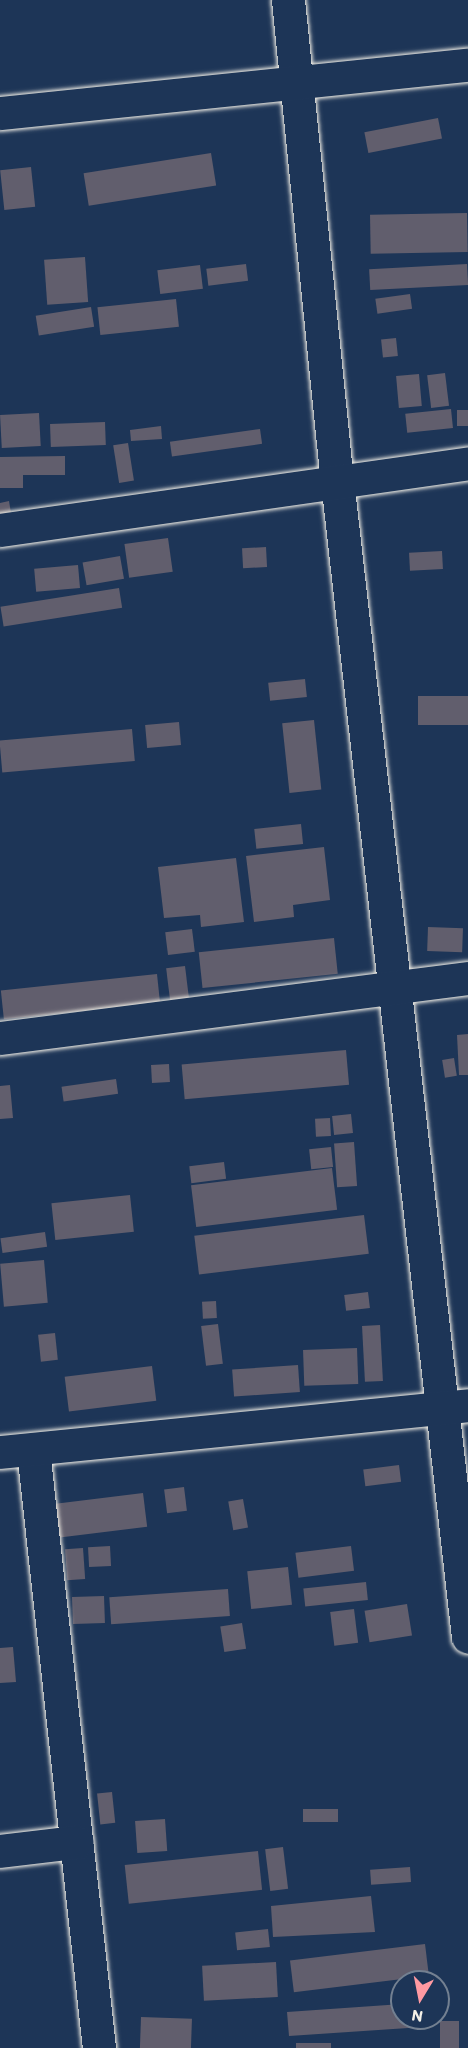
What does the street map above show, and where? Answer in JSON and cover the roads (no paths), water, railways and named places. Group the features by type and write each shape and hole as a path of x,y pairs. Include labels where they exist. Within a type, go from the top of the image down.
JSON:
{"street":[{"path":"288,0 294,85 393,986 456,1407 468,1637"},
{"path":"0,113 294,85 468,65"},
{"path":"0,530 468,463"},
{"path":"0,1038 468,978"},
{"path":"0,1452 456,1407"},
{"path":"33,1450 99,2048"},
{"path":"0,1851 76,1842"}]}
